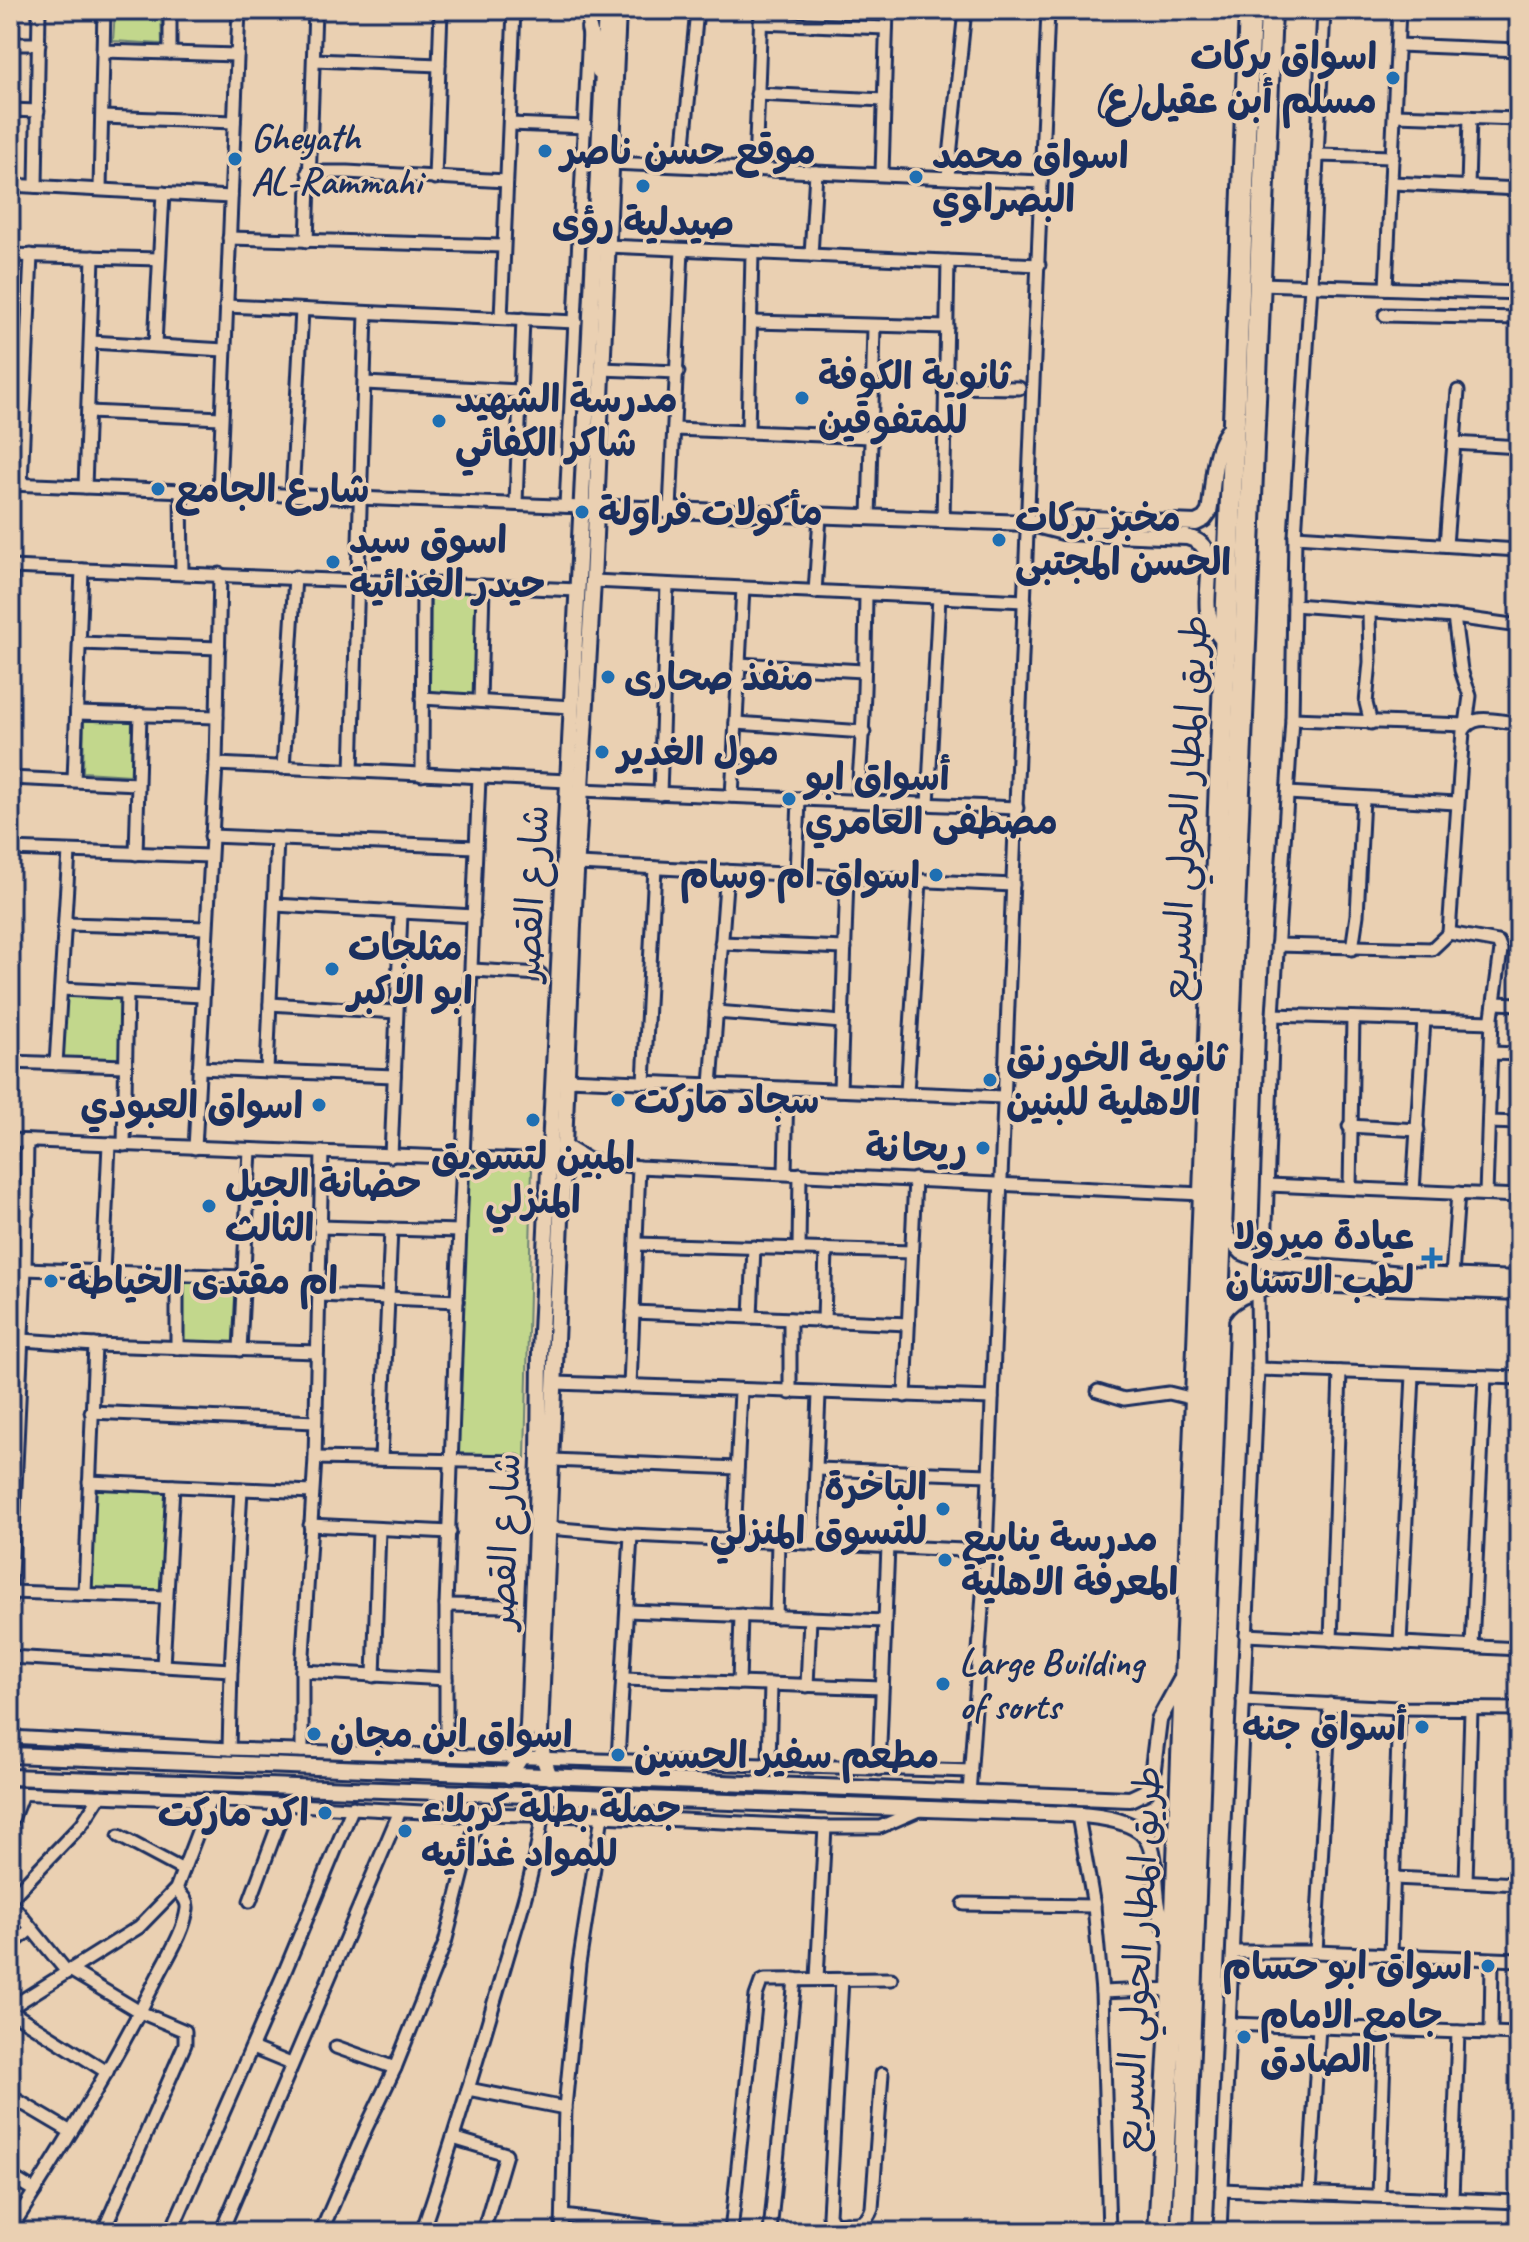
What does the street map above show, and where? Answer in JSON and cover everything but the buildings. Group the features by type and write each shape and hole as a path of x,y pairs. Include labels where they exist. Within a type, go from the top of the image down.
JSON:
{"highway":[{"name":"طريق المطار الحولي السريع","path":"1159,2232 1173,1989 1250,10"},
{"name":"طريق المطار الحولي السريع","path":"1182,2232 1271,10"}],"street":[{"path":"36,186 39,10"},
{"path":"100,189 104,10"},
{"path":"170,10 170,53"},
{"path":"219,492 239,10"},
{"path":"307,241 315,10"},
{"path":"435,178 441,10"},
{"path":"501,318 514,10"},
{"path":"566,506 590,10"},
{"name":"شارع القصر","path":"589,507 604,186 606,10"},
{"name":"شارع القصر","path":"604,186 612,163 618,10"},
{"path":"682,165 697,10"},
{"path":"755,168 761,10"},
{"path":"882,173 887,10"},
{"path":"948,176 965,10"},
{"path":"969,1794 986,1551 1048,10"},
{"path":"1268,1263 1265,1253 1273,1015 1292,719 1295,536 1324,10"},
{"path":"1386,288 1399,10"},
{"path":"760,23 886,28"},
{"path":"589,28 603,85"},
{"path":"10,44 39,44"},
{"path":"1398,45 1519,50"},
{"path":"103,51 237,55"},
{"path":"314,60 439,65"},
{"path":"757,94 884,100"},
{"path":"10,110 38,111"},
{"path":"1395,115 1519,119"},
{"path":"103,117 234,122"},
{"path":"1468,187 1470,117"},
{"path":"510,124 586,127"},
{"path":"1317,155 1393,157"},
{"path":"612,163 1041,182"},
{"path":"308,172 506,181"},
{"path":"811,255 816,172"},
{"path":"1392,183 1519,189"},
{"path":"10,185 231,197"},
{"path":"155,344 163,193"},
{"name":"شارع القصر","path":"509,1776 521,1757 528,1733 549,1161 569,904 568,781 578,590 601,369 607,246 602,224"},
{"path":"229,238 503,246"},
{"path":"607,246 1039,265"},
{"path":"670,510 682,250"},
{"path":"748,432 752,253"},
{"path":"10,255 159,259"},
{"path":"31,255 16,484 943,521 1028,523 1064,518 1200,521 1210,508 1217,450 1235,422"},
{"path":"85,487 93,257"},
{"path":"943,521 948,261"},
{"path":"1261,284 1519,293"},
{"path":"226,306 576,322"},
{"path":"292,495 302,310"},
{"path":"352,771 366,313"},
{"path":"1385,315 1519,318"},
{"path":"516,503 523,319"},
{"path":"751,322 947,327"},
{"path":"869,518 874,327"},
{"path":"91,342 224,350"},
{"path":"601,369 678,372"},
{"path":"365,383 520,391"},
{"path":"946,387 1019,388"},
{"path":"1446,545 1458,391"},
{"path":"89,412 221,418"},
{"path":"675,429 871,437"},
{"path":"1454,443 1519,447"},
{"path":"181,491 182,572"},
{"path":"569,904 578,864 593,581 589,507"},
{"path":"815,592 820,516"},
{"path":"1028,523 1063,532 1197,540 1209,555 1207,604 1210,619 1216,633 1227,644"},
{"path":"1295,536 1518,551 1519,542"},
{"path":"10,668 11,567 578,590"},
{"path":"74,780 82,570"},
{"path":"195,1148 216,764 220,574"},
{"path":"283,768 295,577"},
{"path":"593,581 1025,601"},
{"path":"422,775 423,584"},
{"path":"660,794 667,585"},
{"path":"480,701 483,586"},
{"path":"732,796 743,588"},
{"path":"857,801 864,732 866,594"},
{"path":"928,804 939,597"},
{"path":"1294,605 1454,617 1519,626"},
{"path":"1369,612 1370,662 1366,703 1371,723"},
{"path":"1277,945 1432,949 1449,933 1456,803 1463,731 1470,696 1461,670 1454,617"},
{"path":"80,643 219,648"},
{"path":"739,664 863,671"},
{"path":"422,698 572,707"},
{"path":"77,713 217,717"},
{"path":"136,854 140,714"},
{"path":"1292,719 1466,725 1475,720 1488,719 1519,723"},
{"path":"736,723 864,732"},
{"path":"216,764 568,781"},
{"path":"10,778 137,784"},
{"path":"446,1755 446,1605 479,778"},
{"path":"581,790 1017,808"},
{"path":"1288,793 1456,803"},
{"path":"1352,949 1357,915 1363,798"},
{"path":"796,875 799,799"},
{"path":"211,836 476,847"},
{"path":"267,1071 277,839"},
{"path":"10,849 210,856"},
{"path":"56,1064 69,852"},
{"path":"578,864 1013,885"},
{"path":"644,1082 655,868"},
{"path":"711,1085 727,871"},
{"path":"840,1090 847,877"},
{"path":"907,1093 920,881"},
{"path":"275,905 474,916"},
{"path":"391,1156 401,913"},
{"path":"66,924 206,928"},
{"path":"1449,933 1498,942 1501,950 1492,1022 1486,1194"},
{"path":"550,1777 540,1733 567,1079 567,942"},
{"path":"721,943 845,948"},
{"path":"473,970 540,974"},
{"path":"61,989 203,996"},
{"path":"124,1145 127,993"},
{"path":"1495,1003 1519,1004"},
{"path":"270,1004 396,1012"},
{"path":"716,1012 842,1022"},
{"path":"1273,1015 1492,1022"},
{"path":"1350,1188 1353,1018"},
{"path":"1413,1191 1424,1020"},
{"path":"1491,1053 1519,1054"},
{"path":"10,1062 125,1066"},
{"path":"199,1068 394,1076"},
{"path":"567,1079 1003,1097"},
{"path":"785,1173 787,1088"},
{"path":"1489,1122 1519,1123"},
{"path":"1349,1126 1418,1130"},
{"path":"10,1140 549,1161"},
{"path":"10,1598 14,1442 25,1269 27,1141"},
{"path":"103,1272 109,1144"},
{"path":"564,1145 589,1160 639,1167 1202,1194"},
{"path":"240,1350 250,1150"},
{"path":"302,1751 302,1671 315,1458 322,1152"},
{"path":"630,1386 639,1167"},
{"path":"799,1248 800,1174"},
{"path":"905,1396 915,1179"},
{"path":"1269,1185 1519,1196"},
{"path":"1452,1276 1458,1193"},
{"path":"10,1213 27,1213"},
{"path":"1222,1216 1228,1237 1242,1252 1268,1263 1519,1292"},
{"path":"319,1227 460,1231"},
{"path":"381,1459 391,1229"},
{"path":"636,1244 912,1252"},
{"path":"751,1317 754,1247"},
{"path":"824,1321 826,1249"},
{"path":"25,1269 244,1277"},
{"path":"177,1275 177,1348"},
{"path":"1217,1327 1231,1302 1283,1283 1430,1282 1452,1276 1519,1279"},
{"path":"1220,2232 1258,1369 1257,1291"},
{"path":"319,1295 457,1301"},
{"path":"633,1312 908,1324"},
{"path":"790,1319 790,1393"},
{"path":"22,1340 317,1352"},
{"path":"541,1340 549,1345 558,1342"},
{"path":"85,1593 95,1345"},
{"path":"540,1360 549,1358 557,1362"},
{"path":"1258,1369 1519,1378"},
{"path":"1331,1640 1340,1372"},
{"path":"1400,1643 1413,1375"},
{"path":"1472,1646 1485,1377"},
{"path":"556,1383 992,1398"},
{"path":"734,1539 741,1391"},
{"path":"1098,1391 1124,1399 1169,1393 1194,1399"},
{"path":"813,1543 819,1394"},
{"path":"91,1412 315,1422"},
{"path":"315,1458 516,1462"},
{"path":"553,1460 737,1468"},
{"path":"817,1469 989,1475"},
{"path":"89,1482 312,1492"},
{"path":"163,1666 173,1486"},
{"path":"229,1749 241,1489"},
{"path":"310,1525 450,1532"},
{"path":"549,1528 631,1535 986,1551"},
{"path":"374,1676 379,1529"},
{"path":"618,1759 631,1535"},
{"path":"776,1617 778,1541"},
{"path":"879,1769 888,1546"},
{"path":"10,1592 165,1597"},
{"path":"446,1605 508,1606"},
{"path":"628,1611 885,1621"},
{"path":"739,1683 741,1615"},
{"path":"807,1686 810,1618"},
{"path":"1246,1635 1519,1649"},
{"path":"10,1657 231,1670"},
{"path":"10,1755 1125,1799 1140,1795 1153,1779 1159,1720 1179,1685 1185,1662"},
{"path":"302,1671 446,1679"},
{"path":"624,1679 882,1688"},
{"path":"769,1764 771,1684"},
{"path":"1243,1700 1399,1708 1519,1709"},
{"path":"1316,1952 1330,1704"},
{"path":"1391,1955 1399,1708"},
{"path":"1466,1881 1471,1710"},
{"path":"10,1737 229,1749 971,1771"},
{"path":"109,1779 115,1771 110,1759"},
{"path":"148,1761 143,1773 149,1782"},
{"path":"359,1790 365,1779 360,1770"},
{"path":"393,1791 388,1783 394,1772"},
{"path":"10,1777 1078,1816 1120,1821 1145,1836 1151,1849 1158,1907 1170,1936 1173,1957"},
{"path":"53,1778 53,1795"},
{"path":"789,1786 795,1794 790,1806"},
{"path":"826,1788 823,1798 829,1807"},
{"path":"458,1814 459,1793"},
{"path":"10,1825 16,1794 825,1827 880,1827 919,1810"},
{"path":"100,1796 82,1824 10,1900 68,1971 140,2012 185,2031 185,2044 103,2232"},
{"path":"107,2072 10,2009 139,1927 176,1889 210,1800"},
{"path":"250,1901 286,1804"},
{"path":"171,2232 353,1807"},
{"path":"221,2232 400,1811"},
{"path":"321,2232 359,2141 395,2068 445,1943 478,1814"},
{"path":"422,2232 518,1920 540,1838 542,1815"},
{"path":"562,2232 565,2108 579,1964 602,1816"},
{"path":"1078,1816 1094,1906 1102,1992 1109,2232"},
{"path":"817,1978 825,1827"},
{"path":"119,1836 183,1870"},
{"path":"1394,1878 1519,1884"},
{"path":"10,2231 107,2072 182,1926 186,1900 176,1889"},
{"path":"964,1904 1094,1906"},
{"path":"10,1946 31,1929"},
{"path":"1233,1952 1519,1960"},
{"path":"1491,2033 1492,1960"},
{"path":"731,2232 756,1996 761,1982 817,1978 891,1979"},
{"path":"770,2232 795,1979"},
{"path":"842,1979 829,2215 831,2222 847,2228 866,2220 872,2208 882,2074"},
{"path":"1102,1992 1173,1989"},
{"path":"1229,2024 1519,2034"},
{"path":"1309,2193 1319,2026"},
{"path":"1379,2195 1385,2029"},
{"path":"1452,2199 1458,2032"},
{"path":"336,2047 395,2068"},
{"path":"252,2048 291,2064"},
{"path":"468,2089 565,2108"},
{"path":"10,2096 71,2132"},
{"path":"453,2138 506,2154 483,2232"},
{"path":"10,2176 35,2191"},
{"path":"1222,2190 1519,2202"},
{"path":"563,2216 692,2232"}],"green space":[{"path":"115,10 161,10 162,44 113,41"},
{"path":"431,593 476,593 473,694 430,692"},
{"path":"84,721 132,721 131,775 83,772"},
{"path":"66,993 123,996 121,1061 61,1060"},
{"path":"469,1167 532,1167 525,1458 456,1457"},
{"path":"181,1280 238,1281 236,1345 182,1344"},
{"path":"91,1485 170,1488 162,1592 88,1590"}],"place":[{"name":"اسواق بركات مسلم أبن عقيل(ع)","path":"1393,78"},
{"name":"موقع حسن ناصر","path":"545,151"},
{"name":"Gheyath AL-Rammahi","path":"235,159"},
{"name":"اسواق محمد البصراوي","path":"916,177"},
{"name":"صيدلية رؤى","path":"643,186"},
{"name":"ثانوية الكوفة للمتفوقين","path":"802,398"},
{"name":"مدرسة الشهيد شاكر الكفائي","path":"439,421"},
{"name":"شارع الجامع","path":"158,489"},
{"name":"مأكولات فراولة","path":"582,512"},
{"name":"مخبز بركات الحسن المجتبى","path":"999,540"},
{"name":"اسوق سيد حيدر الغذائية","path":"333,562"},
{"name":"منفذ صحارى","path":"608,677"},
{"name":"مول الغدير","path":"602,752"},
{"name":"أسواق ابو مصطفى العامري","path":"789,799"},
{"name":"اسواق ام وسام","path":"936,875"},
{"name":"مثلجات ابو الاكبر","path":"332,969"},
{"name":"ثانوية الخورنق الاهلية للبنين","path":"990,1080"},
{"name":"سجاد ماركت","path":"618,1100"},
{"name":"اسواق العبودي","path":"319,1105"},
{"name":"المبين لتسويق المنزلي","path":"533,1120"},
{"name":"ريحانة","path":"983,1148"},
{"name":"حضانة الجيل الثالث","path":"209,1206"},
{"name":"عيادة ميرولا لطب الاسنان","path":"1432,1258"},
{"name":"ام مقتدى الخياطة","path":"51,1281"},
{"name":"الباخرة للتسوق المنزلي","path":"943,1509"},
{"name":"مدرسة ينابيع المعرفة الاهلية","path":"945,1560"},
{"name":"Large Building of sorts","path":"943,1684"},
{"name":"أسواق جنه","path":"1422,1727"},
{"name":"اسواق ابن مجان","path":"314,1734"},
{"name":"مطعم سفير الحسين","path":"618,1755"},
{"name":"اكد ماركت","path":"325,1813"},
{"name":"جملة بطلة كربلاء للمواد غذائيه","path":"405,1831"},
{"name":"اسواق ابو حسام","path":"1488,1966"},
{"name":"جامع الامام الصادق","path":"1244,2037"}]}
